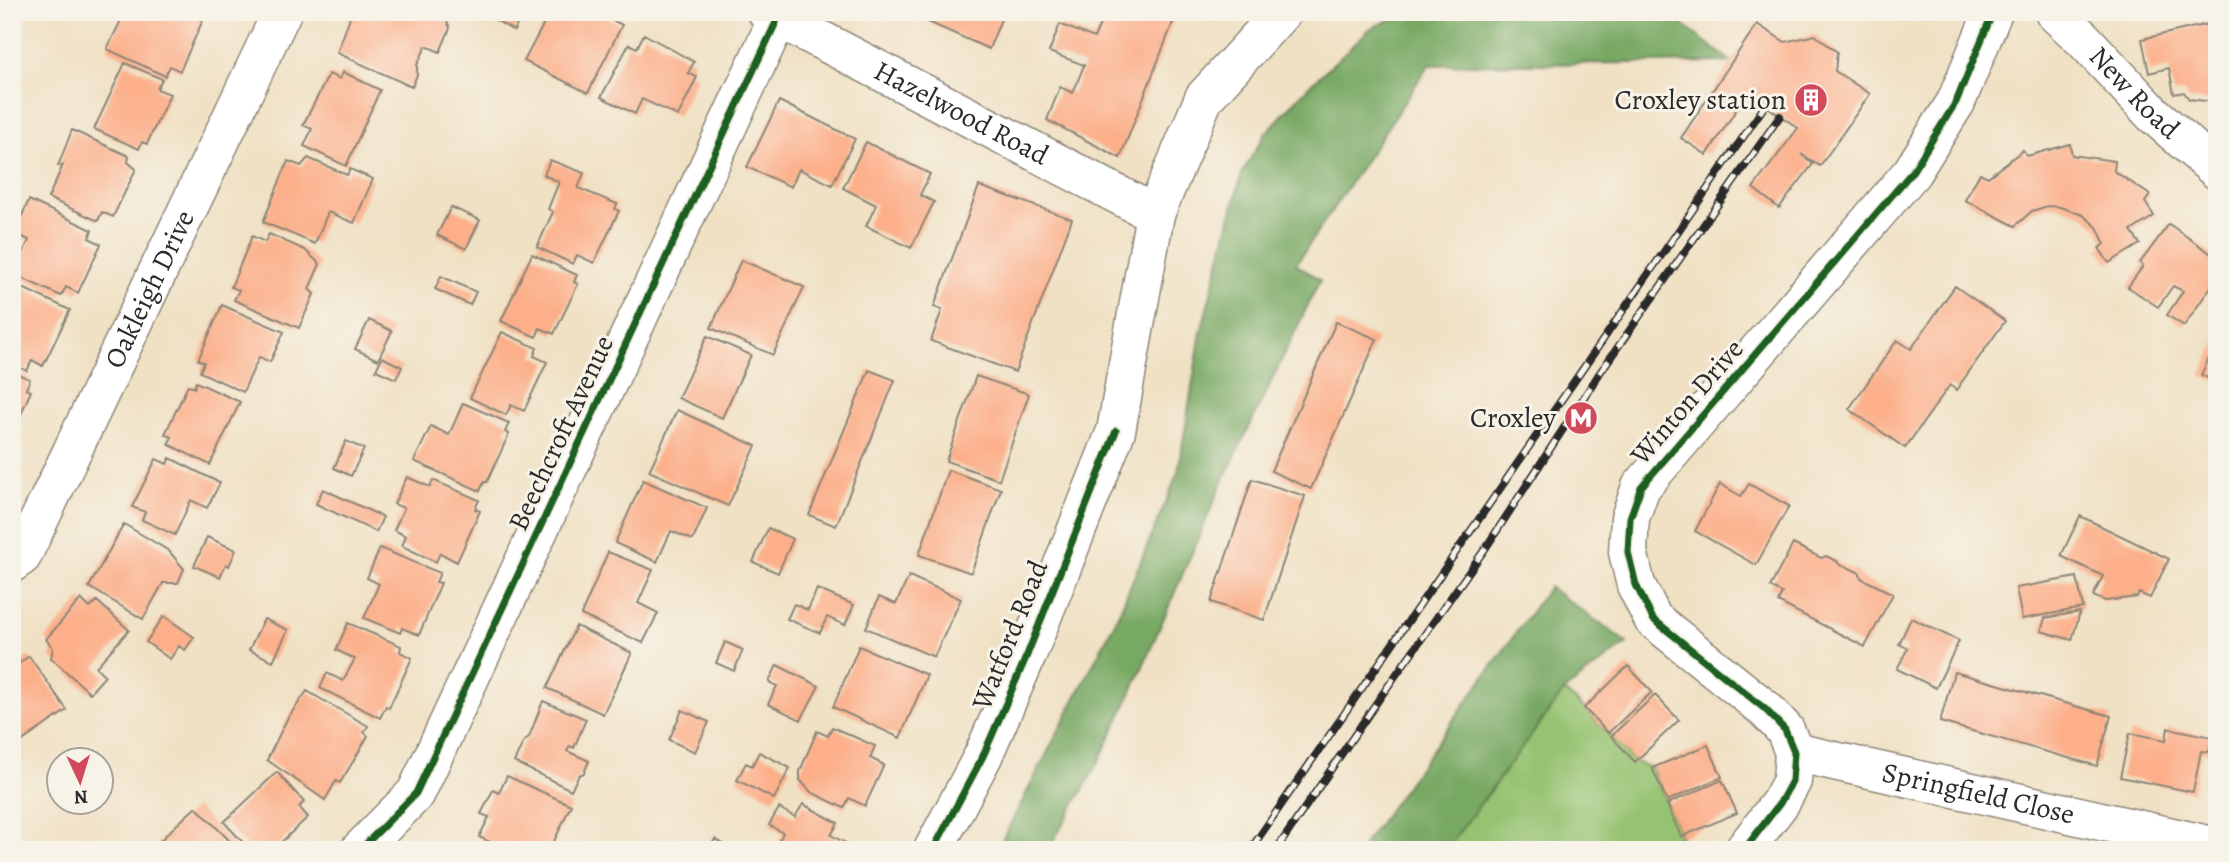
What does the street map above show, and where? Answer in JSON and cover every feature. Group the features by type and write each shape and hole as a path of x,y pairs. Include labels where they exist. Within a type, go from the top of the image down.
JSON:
{"street":[{"name":"Oakleigh Drive","path":"12,563 22,556 282,12"},
{"name":"Watford Road","path":"933,850 983,755 1027,655 1116,431 1155,214 1204,98 1282,12"},
{"name":"Winton Drive","path":"1794,752 1785,730 1765,709 1653,618 1636,585 1628,552 1630,518 1641,487 1912,172 1956,102 1993,12"},
{"name":"New Road","path":"2054,12 2153,114 2217,170"},
{"name":"Hazelwood Road","path":"772,15 1155,214"},
{"name":"Beechcroft Avenue","path":"360,850 416,793 772,15"},
{"name":"Springfield Close","path":"1794,752 2208,847"},
{"path":"1744,850 1780,803 1792,781 1794,752"}],"green space":[{"path":"1408,12 1680,12 1676,20 1732,62 1429,65 1296,264 1320,280 1223,481 1133,689 1096,767 1048,850 997,850 1116,620 1178,473 1201,332 1242,173 1265,134 1308,87 1371,28"},
{"path":"1549,587 1627,643 1564,691 1446,850 1360,850"},
{"path":"1564,691 1584,708 1635,762 1652,768 1681,837 1633,850 1446,850"}],"building":[{"path":"125,12 192,12 191,15 203,20 180,71 170,66 165,76 107,49"},
{"path":"352,12 443,12 450,28 440,52 426,46 417,65 417,75 412,87 337,53"},
{"path":"482,12 523,12 514,31"},
{"path":"550,12 597,12 622,25 588,93 524,61"},
{"path":"933,12 1004,12 989,49 928,22"},
{"path":"1105,12 1177,12 1120,158 1047,120 1060,87 1073,93 1084,65 1049,52 1060,24 1094,38"},
{"path":"2217,22 2217,99 2206,101 2189,99 2184,92 2174,94 2169,68 2149,73 2142,39"},
{"name":"Croxley station","path":"1757,24 1785,42 1815,35 1837,52 1835,71 1870,94 1820,166 1801,154 1813,164 1779,208 1753,188 1798,128 1747,93 1707,155 1681,138"},
{"path":"644,34 694,62 688,73 697,77 678,116 642,99 635,114 601,97 629,44 637,48"},
{"path":"125,63 162,79 157,89 170,94 147,144 142,142 139,149 94,129"},
{"path":"343,72 380,90 346,166 304,146 312,129 303,125 329,74 340,79"},
{"path":"779,101 855,139 832,185 799,169 791,187 747,167"},
{"path":"72,130 129,156 128,162 136,169 113,217 102,212 98,221 48,198 63,165 58,166"},
{"path":"866,142 930,174 920,195 934,202 911,248 866,226 876,205 843,188"},
{"path":"2070,144 2072,155 2115,161 2114,171 2150,195 2145,202 2154,216 2131,231 2140,244 2109,263 2099,248 2105,244 2097,227 2083,215 2048,206 2032,211 2015,226 1965,200 1980,173 1988,177 2023,150 2027,156"},
{"path":"308,158 347,175 350,169 373,179 354,223 328,212 315,244 263,222 288,161 301,166"},
{"path":"550,160 584,173 578,188 617,204 615,209 619,211 594,263 577,255 573,264 537,247 553,212 548,209 559,182 544,175"},
{"path":"979,186 1072,219 1015,372 931,341 942,310 934,307"},
{"path":"29,200 92,230 89,238 101,244 78,293 66,287 61,296 13,274 29,240 14,233"},
{"path":"451,207 480,220 466,249 437,235"},
{"path":"2169,224 2217,258 2217,278 2184,326 2167,315 2183,291 2173,286 2158,307 2128,287 2143,266 2140,263"},
{"path":"269,234 305,250 320,264 309,289 314,294 299,328 234,300 239,290 231,287 252,236 265,242"},
{"path":"532,254 577,275 574,282 578,284 554,334 540,328 536,337 501,321"},
{"path":"741,260 804,287 773,355 711,328"},
{"path":"441,276 476,292 470,305 435,289"},
{"path":"12,283 70,310 43,366 32,360 27,371 12,364"},
{"path":"1955,286 2005,321 1956,390 1950,385 1905,448 1849,409 1897,340 1911,349"},
{"path":"222,305 284,332 270,362 259,357 243,392 200,372 204,362 198,360"},
{"path":"369,320 392,331 378,360 355,349"},
{"path":"1336,322 1377,339 1311,489 1271,471"},
{"path":"502,332 537,348 534,356 547,362 524,411 511,405 506,415 470,398"},
{"path":"707,336 751,355 722,418 678,398"},
{"path":"2217,341 2217,382 2201,375"},
{"path":"382,357 402,367 396,379 376,370"},
{"path":"869,370 895,380 836,526 809,515"},
{"path":"12,372 30,379 26,389 31,391 12,434"},
{"path":"976,376 1029,394 999,480 946,461"},
{"path":"196,382 240,402 210,465 168,444 172,437 165,434 188,385 194,388"},
{"path":"463,403 509,423 505,432 509,434 487,482 484,482 480,491 414,461 431,426 449,435"},
{"path":"677,410 756,446 728,506 649,471"},
{"path":"346,441 364,449 351,476 334,468"},
{"path":"170,458 220,483 207,508 191,500 175,535 142,520 145,512 132,507 156,459 167,464"},
{"path":"948,470 1001,489 971,573 919,555"},
{"path":"407,477 430,487 433,480 479,500 475,509 480,511 457,562 440,553 436,562 402,546 406,536 394,530 404,508 394,504"},
{"path":"1252,479 1305,496 1264,620 1211,602"},
{"path":"643,480 707,508 693,540 671,531 657,562 615,543"},
{"path":"1720,484 1741,496 1749,484 1789,506 1756,565 1695,531"},
{"path":"323,489 383,517 376,532 316,504"},
{"path":"2080,516 2169,559 2150,598 2139,593 2137,597 2105,601 2093,596 2103,576 2061,556"},
{"path":"124,524 169,551 184,569 178,583 163,583 143,619 89,587"},
{"path":"768,528 793,539 778,573 753,562"},
{"path":"207,537 236,550 229,566 226,564 220,577 194,566"},
{"path":"1793,544 1821,558 1826,556 1837,561 1860,573 1861,578 1893,594 1865,647 1778,602 1782,593 1770,587"},
{"path":"380,548 440,573 436,582 441,583 419,635 402,628 400,633 364,618 379,584 367,578"},
{"path":"608,552 653,570 638,603 658,613 643,643 581,615"},
{"path":"909,576 961,599 934,657 866,628 879,597 896,604"},
{"path":"2077,577 2083,608 2022,619 2016,588"},
{"path":"817,589 854,605 845,625 827,617 820,633 787,619 794,604 808,610"},
{"path":"81,599 90,608 97,601 129,630 96,667 105,676 90,693 51,658 53,648 46,639"},
{"path":"2080,612 2072,640 2041,631 2045,618"},
{"path":"164,616 194,637 185,650 179,646 170,659 146,642"},
{"path":"1911,618 1959,641 1936,688 1897,669 1908,648 1899,644"},
{"path":"264,619 288,630 273,661 249,650"},
{"path":"348,623 401,646 400,652 412,658 389,708 386,706 380,718 320,688 327,673 343,681 355,659 336,650"},
{"path":"576,626 632,653 603,714 547,688"},
{"path":"725,642 743,650 734,671 716,663"},
{"path":"859,646 927,675 900,738 833,707"},
{"path":"29,656 67,710 12,748 12,659 17,665"},
{"path":"777,665 819,686 801,720 768,704 777,686 769,682"},
{"path":"1628,666 1652,692 1608,733 1584,708"},
{"path":"1954,672 2111,716 2097,766 1940,722"},
{"path":"307,691 368,726 364,732 368,736 340,783 336,781 325,800 267,760 287,719"},
{"path":"1655,695 1679,720 1635,762 1611,736"},
{"path":"543,701 586,719 574,748 570,746 567,751 589,761 571,790 514,762 524,741 529,737"},
{"path":"682,710 709,722 695,752 669,740"},
{"path":"832,727 875,746 870,758 884,765 865,806 849,798 844,808 811,792 800,780 800,771 817,731 828,736"},
{"path":"2168,728 2212,737 2209,752 2201,751 2193,792 2120,777 2130,733 2166,740"},
{"path":"1708,745 1722,777 1667,801 1652,768"},
{"path":"759,752 790,768 774,799 737,780 746,763 752,766"},
{"path":"277,772 304,802 299,807 308,817 273,850 264,850 259,845 250,850 224,822"},
{"path":"507,776 571,805 550,850 508,850 479,837 489,817 481,814 493,790 499,793"},
{"path":"1722,780 1737,813 1681,837 1667,804"},
{"path":"803,804 838,823 831,835 847,844 844,850 774,850 783,833 769,825 779,808 795,817"},
{"path":"196,807 239,850 151,850 171,830"},
{"path":"715,839 734,850 709,850"}],"railway":[{"path":"1250,850 1764,107"},
{"path":"1276,850 1485,549 1599,374 1780,116"}],"cycle path":[{"path":"1744,850 1780,803 1792,781 1794,752 1785,730 1765,709 1653,619 1636,585 1628,552 1630,518 1641,487 1912,172 1956,102 1993,12"},
{"path":"360,850 416,793 778,18"},
{"path":"933,850 983,756 1027,655 1116,431"}],"place":[{"name":"Croxley station","path":"1811,100"},
{"name":"Croxley","path":"1581,418"}]}
